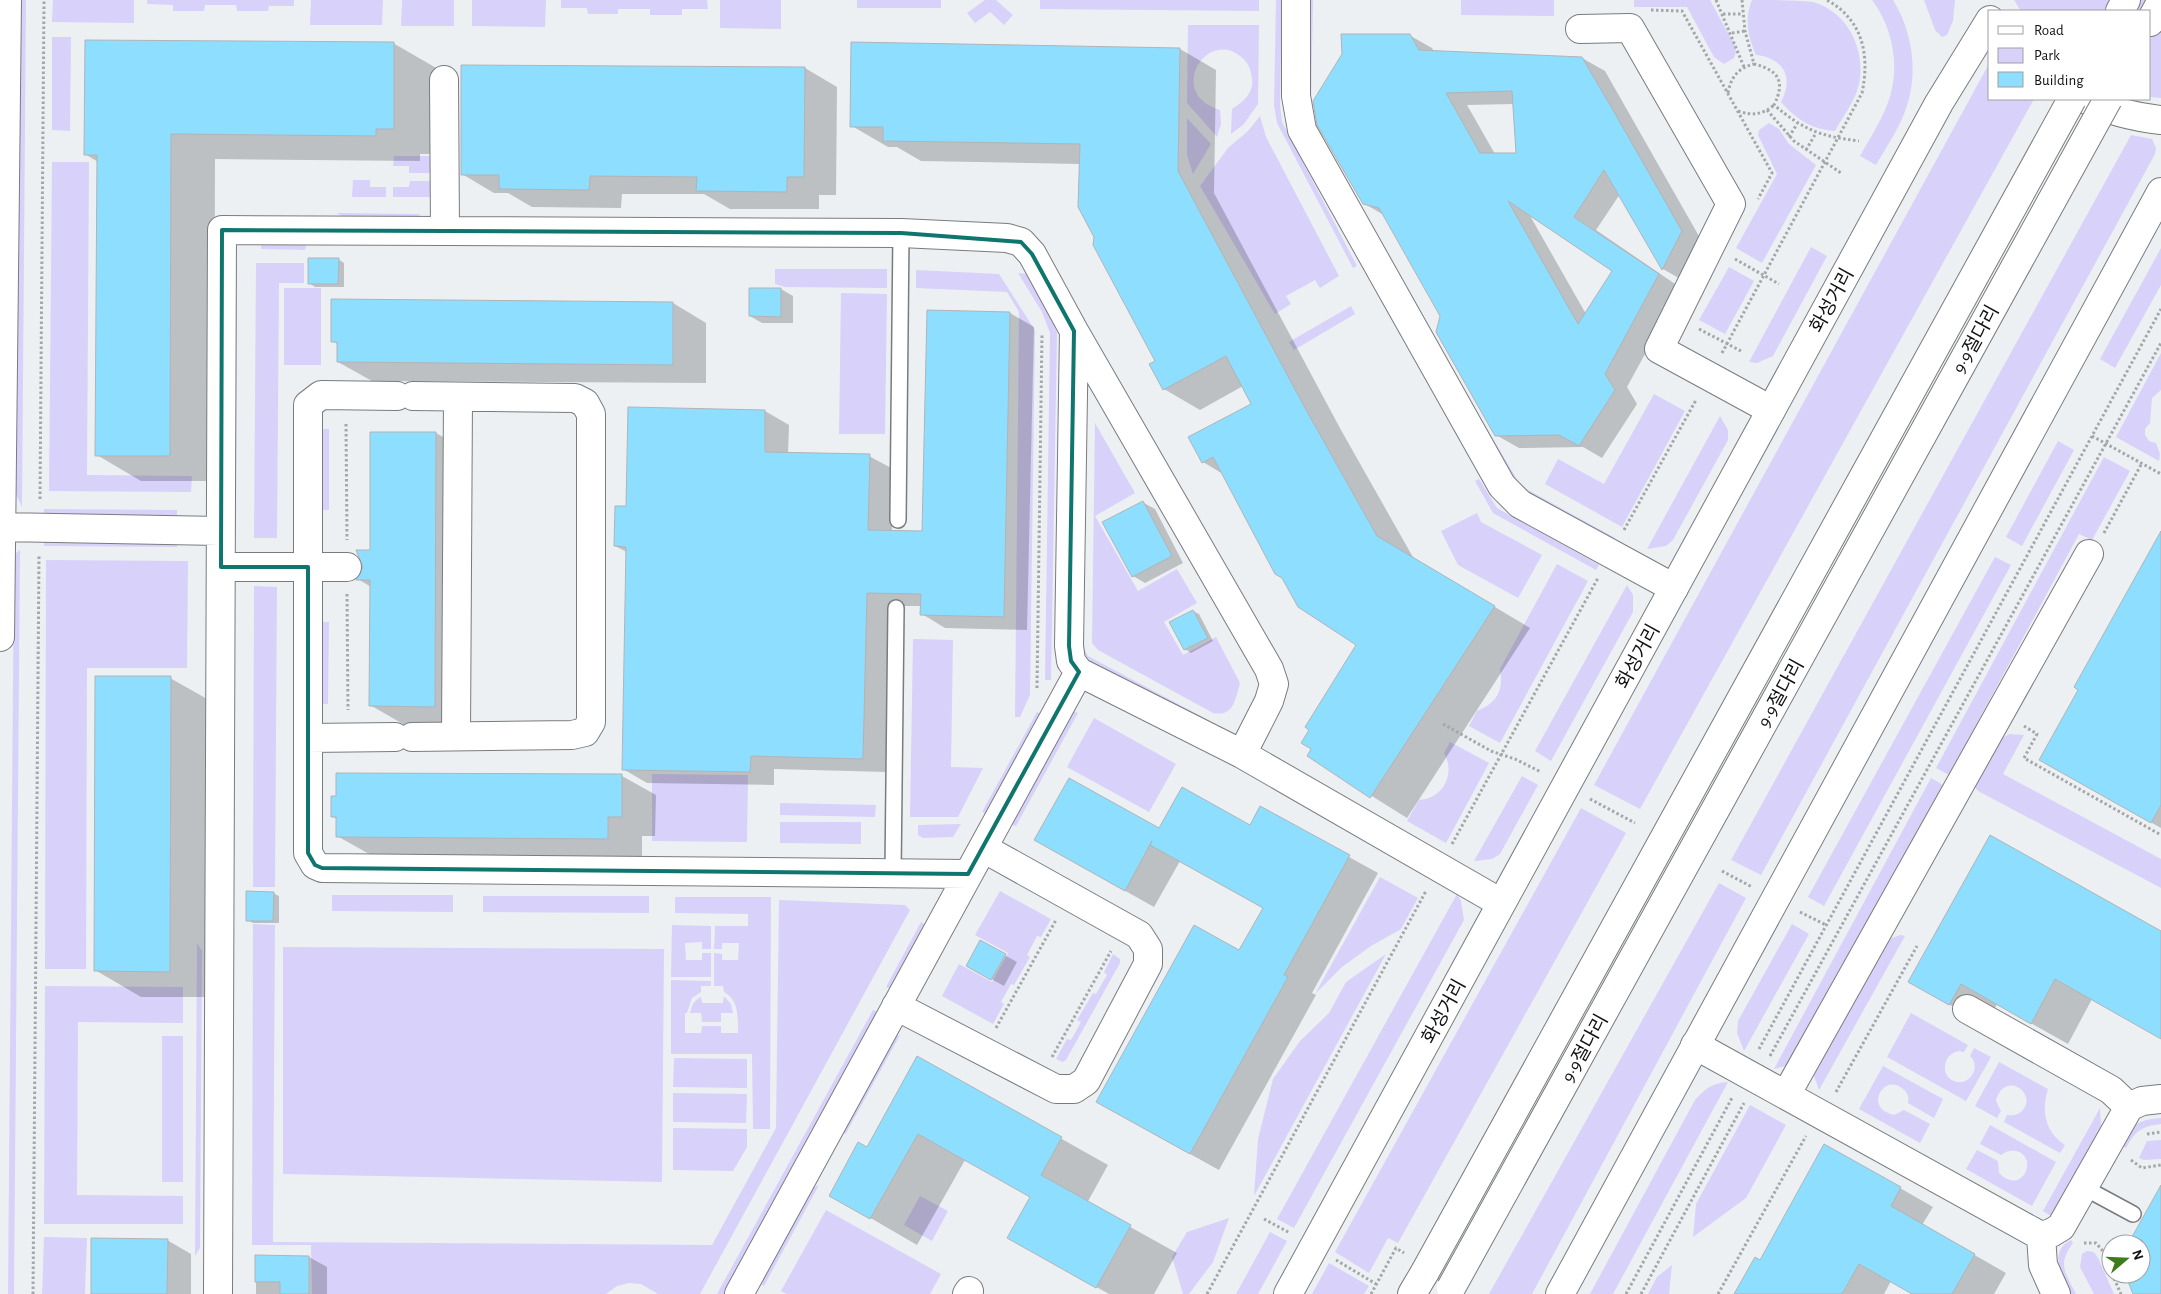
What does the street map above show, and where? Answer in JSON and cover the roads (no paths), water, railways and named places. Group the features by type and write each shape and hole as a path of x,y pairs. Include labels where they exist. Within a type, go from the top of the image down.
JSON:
{"main road":[{"path":"0,637 7,0"},
{"path":"1296,0 1296,96 1302,130 1506,491 1520,504 1674,588"},
{"path":"2151,20 2161,2"},
{"name":"화성거리","path":"1288,1294 1939,103 1988,23"},
{"path":"1580,29 1630,28 1731,204 1659,349 1771,410"},
{"path":"444,80 445,231"},
{"name":"9·9절다리","path":"1415,1273 2071,100"},
{"path":"2087,100 2102,107 2138,118 2161,120"},
{"name":"9·9절다리","path":"1450,1291 2107,100"},
{"path":"1560,1294 2161,192"},
{"path":"218,1294 222,230 901,232 1007,238 1021,242 1032,254 1074,331 1269,669 1274,684 1269,701 1242,754"},
{"path":"1074,331 1068,646 1071,661 1079,672 1242,754 1433,879 1501,903"},
{"path":"308,738 572,736 585,732 591,722 591,414 585,403 575,398 322,396 308,405 308,567 308,738 308,853 315,865 322,868 968,874"},
{"path":"456,736 458,397"},
{"path":"1,527 220,531"},
{"path":"1786,1095 2089,554"},
{"path":"221,567 347,567"},
{"path":"739,1294 1079,672"},
{"path":"896,1006 1056,1089 1074,1089 1086,1081 1148,964 1148,949 1139,935 983,848"},
{"path":"1966,1009 2111,1090 2129,1107"},
{"path":"1695,1045 2041,1236 2061,1227 2129,1107 2142,1100 2161,1099"},
{"path":"2041,1236 2043,1265 2056,1294"}],"lane":[{"path":"898,520 901,232"},
{"path":"893,873 896,608"},
{"path":"2083,1187 2133,1214"}]}
